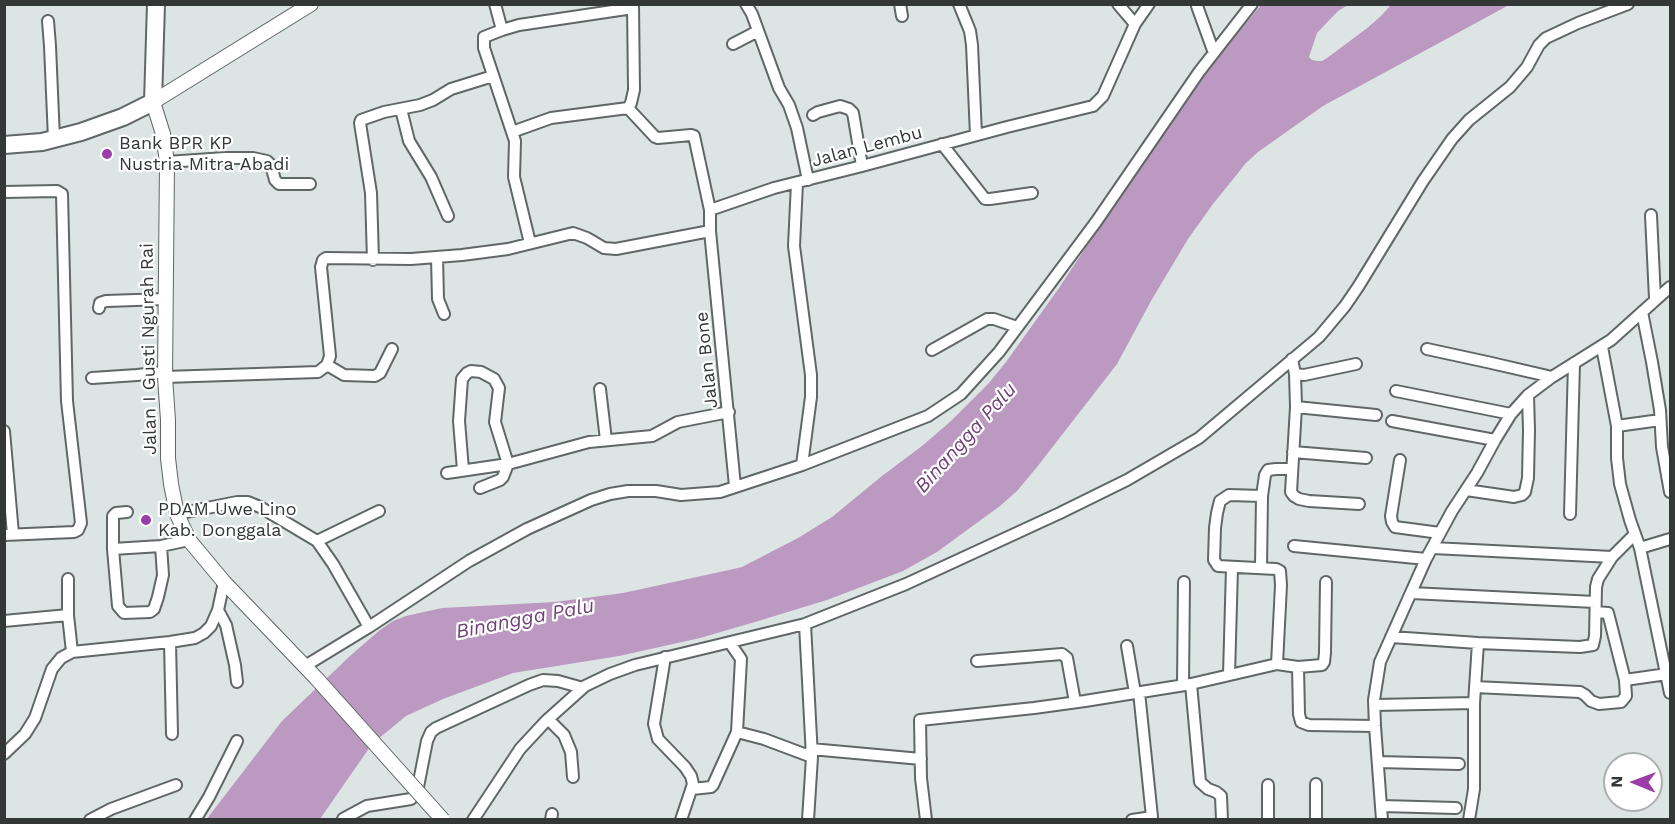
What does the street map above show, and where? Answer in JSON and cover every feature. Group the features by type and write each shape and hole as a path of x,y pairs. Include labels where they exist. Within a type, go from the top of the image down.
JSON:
{"highway":[{"path":"4,145 42,142 81,132 123,117 153,102 156,4"}],"main road":[{"path":"153,102 311,4"},
{"name":"Jalan I Gusti Ngurah Rai","path":"153,102 164,134 167,162 165,374 169,467 177,514 189,540 224,582 305,666 443,819"}],"street":[{"path":"495,4 502,30"},
{"name":"Jalan Lembu","path":"746,4 797,128 802,182 794,246 811,375 802,465"},
{"path":"900,4 902,16"},
{"path":"959,4 971,38 976,135"},
{"path":"1119,4 1135,24"},
{"name":"Jalan Lembu","path":"802,182 1093,106 1100,101 1108,87 1135,24 1149,4"},
{"path":"305,666 469,561 527,529 591,500 628,491 656,491 681,495 720,492 802,465 887,433 940,409 966,389 1017,327 1096,222 1214,53 1252,4"},
{"path":"473,819 520,749 548,719 583,688 602,677 665,657 805,624 906,584 1127,480 1199,438 1319,337 1345,306 1452,139 1468,120 1510,87 1527,67 1539,45 1553,34 1628,4"},
{"path":"512,132 551,118 628,108 634,90 633,6 519,25 502,30 483,40 512,132 514,177 530,243"},
{"path":"1197,6 1214,53"},
{"path":"48,21 54,139"},
{"path":"733,44 758,31"},
{"path":"374,260 371,193 360,121 420,105 451,89 493,76"},
{"path":"813,116 818,112 840,106 853,113 862,166"},
{"name":"Jalan Bone","path":"628,108 655,137 694,136 710,210 710,231 735,486"},
{"path":"401,109 409,141 431,177 448,216"},
{"path":"942,144 985,199 1032,193"},
{"path":"167,162 253,158 267,161 279,184 310,184"},
{"path":"710,210 774,188 802,182"},
{"path":"4,192 57,191 62,194 67,401 81,523 78,530 9,535 4,431"},
{"path":"1651,215 1656,299"},
{"path":"92,378 165,374 318,372 327,365 330,356 321,267 323,260 329,258 374,260 437,257 508,249 573,233 604,248 616,249 710,231"},
{"path":"437,257 438,299 444,314"},
{"path":"1382,819 1375,726 1375,691 1380,662 1440,533 1511,414 1528,395 1552,377 1602,347 1671,287"},
{"path":"99,308 100,303 106,301 166,299"},
{"path":"1642,312 1652,362 1662,447 1671,492"},
{"path":"932,350 987,319 994,319 1017,327"},
{"path":"1602,347 1617,426 1620,483 1640,548 1669,683 1625,680"},
{"path":"1427,349 1552,377"},
{"path":"327,365 344,375 375,376 380,373 392,350"},
{"path":"1292,359 1296,407 1291,492 1299,499 1309,501 1359,504"},
{"path":"1570,514 1574,363"},
{"path":"1294,374 1304,375 1356,364"},
{"path":"463,470 459,421 462,380 471,371 481,372 494,379 499,388 495,422 508,464 500,480 480,488"},
{"path":"600,389 606,440"},
{"path":"1396,391 1511,414"},
{"path":"1466,490 1514,497 1525,492 1528,478 1528,395"},
{"path":"1296,407 1376,415"},
{"path":"447,473 508,464 606,440 652,436 678,422 729,412"},
{"path":"1617,426 1660,420"},
{"path":"1392,421 1495,440"},
{"path":"1293,452 1366,458"},
{"path":"1400,460 1392,522 1395,527 1440,533"},
{"path":"1260,568 1263,480 1268,470 1292,469"},
{"path":"1262,496 1229,495 1220,501 1214,560 1218,566 1280,571 1277,664"},
{"path":"177,514 237,502 248,502 260,507 317,541 369,627"},
{"path":"317,541 379,511"},
{"path":"127,512 116,513 113,516 113,549 118,606 124,613 150,612 154,609 163,575 161,546"},
{"path":"1391,637 1478,643 1593,645 1598,579 1612,557 1635,535"},
{"path":"1640,548 1671,539"},
{"path":"113,549 161,546 189,540"},
{"path":"1294,546 1426,559"},
{"path":"1433,548 1612,557"},
{"path":"1229,675 1232,568"},
{"path":"68,579 68,615 72,652"},
{"path":"4,754 25,734 35,718 52,669 61,658 72,652 195,638 211,626 218,610 224,582"},
{"path":"1184,582 1187,685 1200,782 1221,796 1222,819"},
{"path":"926,819 920,720 1034,708 1137,693 1187,685 1277,664 1298,667 1319,666 1324,662 1326,582"},
{"path":"1411,593 1595,607 1608,613 1625,680 1626,696 1621,702 1599,704 1580,692 1475,687"},
{"path":"218,610 226,626 237,682"},
{"path":"4,621 68,615"},
{"path":"805,624 811,753 808,819"},
{"path":"170,642 172,734"},
{"path":"692,789 713,785 737,732 741,658 730,643"},
{"path":"1469,819 1474,789 1474,703 1478,643"},
{"path":"1127,646 1137,693 1155,818 1132,819"},
{"path":"977,662 1062,654 1067,658 1075,702"},
{"path":"665,657 654,724 658,739 684,767 693,784 681,819"},
{"path":"1298,667 1301,722 1309,725 1375,726"},
{"path":"343,819 367,806 411,799 417,792 427,741 431,732 436,728 543,680 558,681 583,688"},
{"path":"1375,705 1474,703"},
{"path":"548,719 564,735 571,752 573,777"},
{"path":"737,732 811,753 921,759"},
{"path":"195,819 237,741"},
{"path":"1378,762 1459,764"},
{"path":"1316,784 1316,819"},
{"path":"90,819 176,785"},
{"path":"1268,785 1268,819"},
{"path":"1382,806 1456,808"}],"water":[{"name":"Binangga Palu","path":"1261,5 1348,5 1338,11 1317,33 1309,57 1312,60 1322,61 1366,29 1391,5 1509,5 1323,106 1246,163 1188,239 1117,364 1037,467 1017,491 1000,506 937,552 903,571 827,600 755,622 700,638 619,656 513,673 443,699 406,716 372,744 320,819 206,820 282,721 351,655 393,621 442,608 555,602 623,593 742,567 798,538 832,517 922,446 988,384 1059,288 1207,69"}],"place":[{"name":"Bank BPR KP Nustria Mitra Abadi","path":"107,154"},
{"name":"PDAM Uwe Lino Kab. Donggala","path":"146,520"}]}
